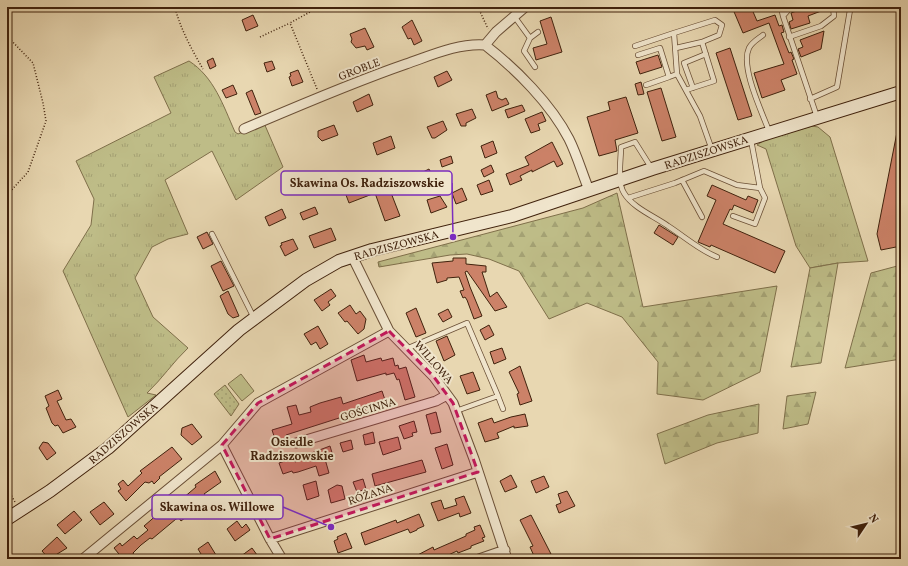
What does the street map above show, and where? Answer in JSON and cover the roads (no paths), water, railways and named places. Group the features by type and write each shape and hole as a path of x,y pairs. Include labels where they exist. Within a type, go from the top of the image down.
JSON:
{"street":[{"path":"525,7 496,32 486,45 497,54 546,104 569,139 589,190"},
{"name":"GROBLE","path":"244,129 356,81 450,49 472,44 486,45"},
{"name":"RADZISZOWSKA","path":"7,518 50,491 108,448 214,351 254,318 306,280 352,256 412,239 499,220 769,131 901,92"},
{"name":"WILLOWA","path":"352,256 389,331 434,377 447,395 455,411 478,472 506,554"},
{"path":"83,559 222,445 258,403 389,331"},
{"name":"GOŚCINNA","path":"296,443 436,401 447,395"},
{"path":"222,445 270,539 282,559"},
{"name":"RÓŻANA","path":"270,539 478,472"},
{"path":"479,559 506,554"}],"lane":[{"path":"781,7 789,37 817,117"},
{"path":"783,16 791,7"},
{"path":"789,37 821,26 834,16 833,7"},
{"path":"810,99 838,87 850,10"},
{"path":"514,16 530,38"},
{"path":"635,46 715,20 722,25 720,36 676,48"},
{"path":"535,68 524,51 530,38 538,32"},
{"path":"674,33 678,74 700,116 712,150"},
{"path":"763,35 749,48 747,57 748,70 769,131"},
{"path":"686,90 714,81 702,42"},
{"path":"638,55 660,48 669,77"},
{"path":"694,88 684,63 706,54"},
{"path":"646,84 678,74"},
{"path":"733,216 755,224 764,198 760,188 751,137"},
{"path":"652,169 635,142 621,147 621,179 624,192 628,198 669,226 703,252 717,257"},
{"path":"628,198 704,171 737,185 760,188"},
{"path":"682,180 702,217"},
{"path":"212,234 254,318"},
{"path":"406,349 467,323 503,408"},
{"path":"455,411 498,396"}],"place":[{"name":"Skawina Os. Radziszowskie","path":"453,237"},
{"name":"Skawina os. Willowe","path":"331,527"}],"district":[{"name":"Osiedle Radziszowskie","path":"292,449"}]}
